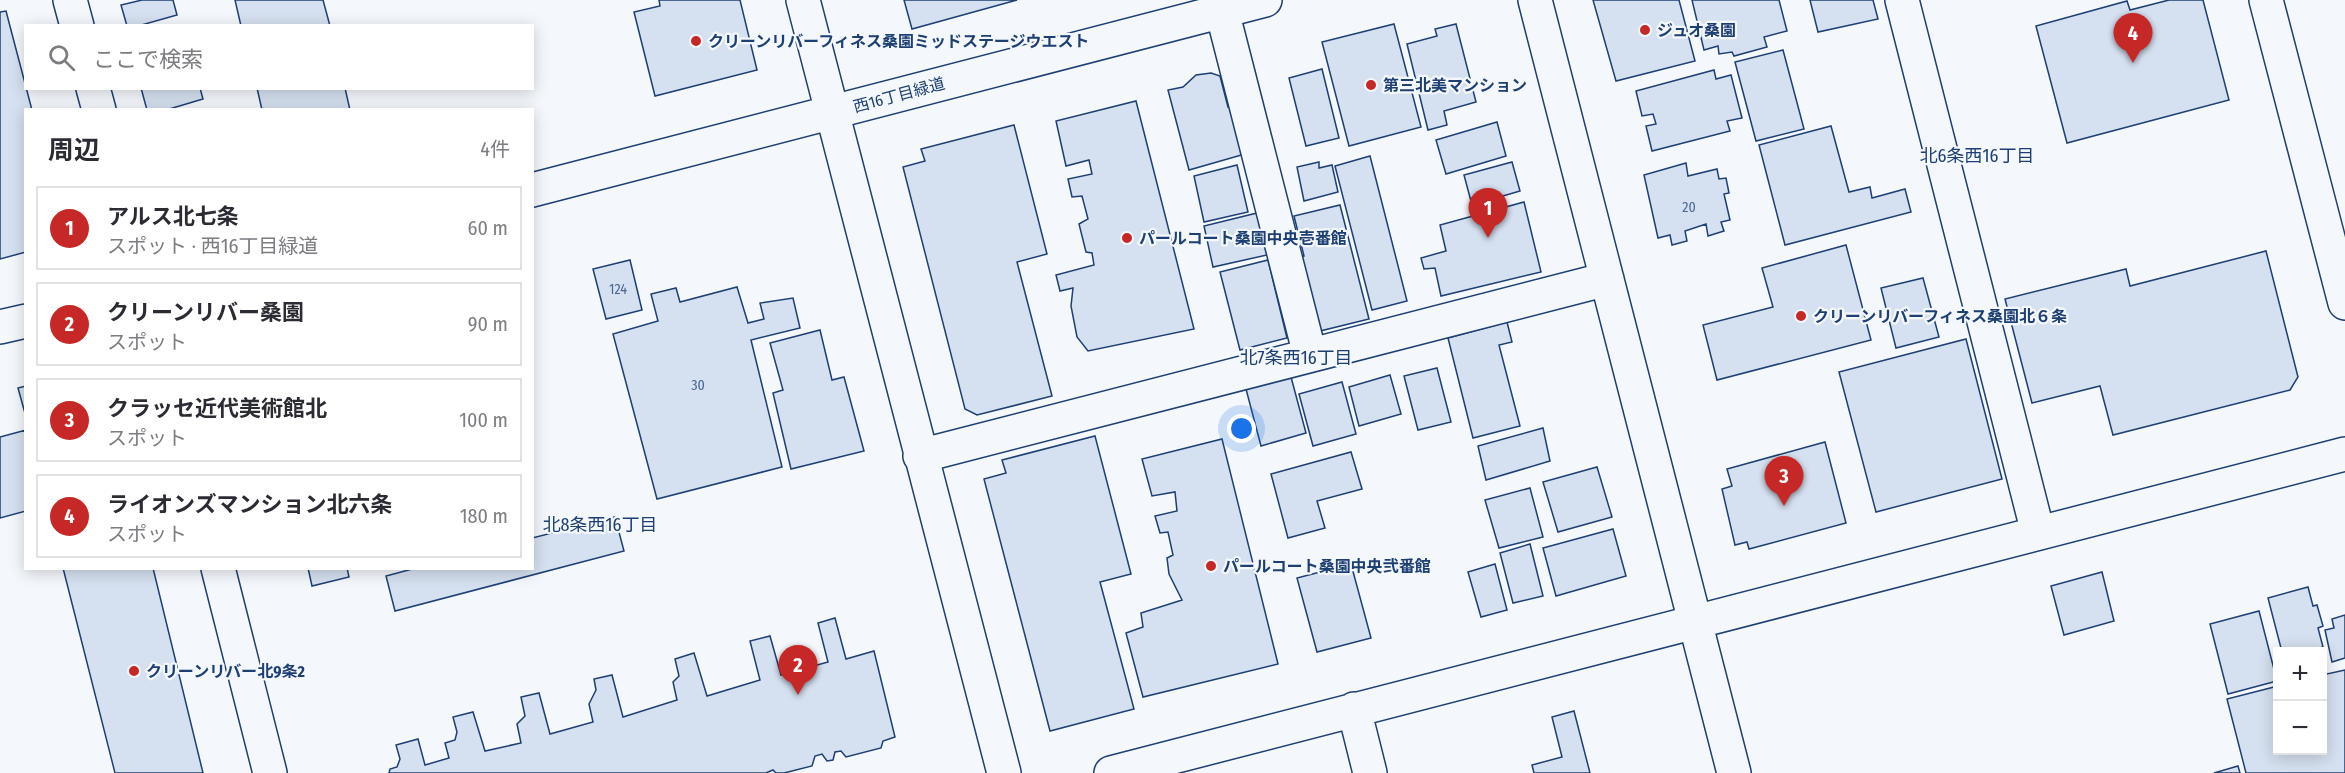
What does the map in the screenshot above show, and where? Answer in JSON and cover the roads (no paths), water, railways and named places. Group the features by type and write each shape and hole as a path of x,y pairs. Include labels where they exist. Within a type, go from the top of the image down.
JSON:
{"street":[{"path":"70,0 76,24"},
{"path":"803,0 1004,773"},
{"name":"西16丁目緑道","path":"534,189 1264,0"},
{"path":"1535,0 1734,773"},
{"path":"1902,0 2038,533"},
{"path":"2266,0 2345,303"},
{"path":"1222,11 1310,355"},
{"path":"94,90 98,108"},
{"path":"920,456 1607,279"},
{"path":"0,327 24,321"},
{"path":"1111,773 2345,454"},
{"path":"219,570 270,773"},
{"path":"1354,709 1370,773"}],"place":[{"name":"ジュオ桑園","path":"1645,30"},
{"name":"クリーンリバーフィネス桑園ミッドステージウエスト","path":"696,41"},
{"name":"ライオンズマンション北六条","path":"2133,63"},
{"name":"第三北美マンション","path":"1371,85"},
{"name":"パールコート桑園中央壱番館","path":"1127,238"},
{"name":"アルス北七条","path":"1488,238"},
{"name":"クリーンリバーフィネス桑園北６条","path":"1801,316"},
{"name":"クラッセ近代美術館北","path":"1784,506"},
{"name":"パールコート桑園中央弐番館","path":"1211,566"},
{"name":"クリーンリバー北9条2","path":"134,671"},
{"name":"クリーンリバー桑園","path":"798,695"}],"district":[{"name":"北6条西16丁目","path":"1977,156"},
{"name":"北7条西16丁目","path":"1296,358"},
{"name":"北8条西16丁目","path":"600,525"}]}
